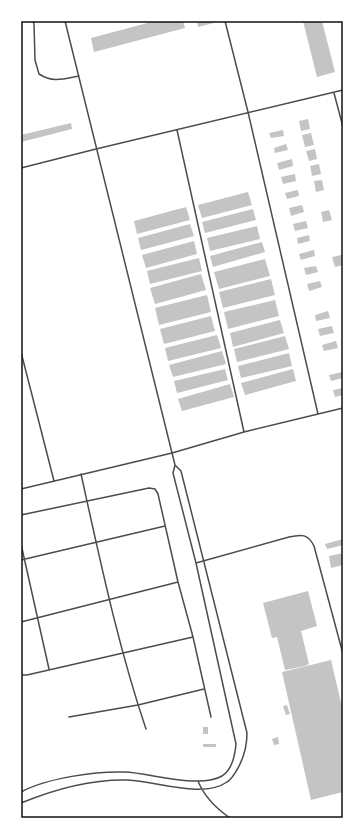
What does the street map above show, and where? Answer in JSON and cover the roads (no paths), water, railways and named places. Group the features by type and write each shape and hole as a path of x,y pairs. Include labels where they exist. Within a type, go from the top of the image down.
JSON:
{"lane":[{"path":"32,21 34,24 35,60 39,74 47,79 57,80 79,76"},
{"path":"21,803 44,793 63,788 112,780 129,780 202,790 220,786 232,777 244,753 247,743 247,733 204,561 181,471 175,464 172,453 65,21"},
{"path":"225,21 248,112 318,414"},
{"path":"21,168 343,90"},
{"path":"334,92 343,127"},
{"path":"177,130 244,432"},
{"path":"21,352 54,481"},
{"path":"21,489 172,453 244,432 343,408"},
{"path":"21,792 51,781 110,772 127,772 198,781 213,780 223,776 233,760 236,744 196,563 173,473 175,464"},
{"path":"81,474 123,654 146,729"},
{"path":"21,515 152,488 155,489 158,494 211,717"},
{"path":"21,560 165,526"},
{"path":"196,563 289,537 304,536 310,538 314,546 343,654"},
{"path":"21,544 49,669"},
{"path":"21,622 109,598 178,582"},
{"path":"21,675 27,675 123,654 193,637"},
{"path":"69,717 138,705 204,689"},
{"path":"198,781 202,790 221,812 230,818"}]}
